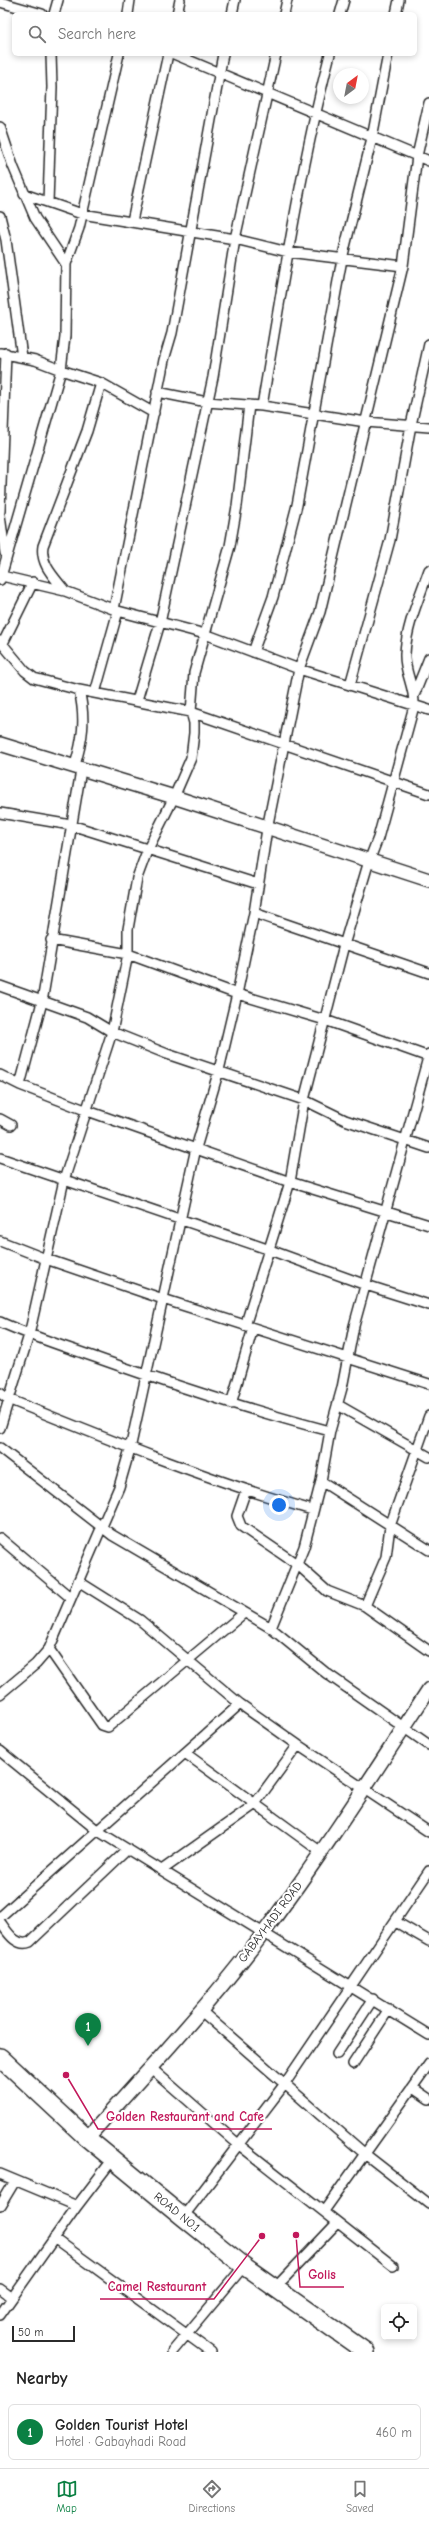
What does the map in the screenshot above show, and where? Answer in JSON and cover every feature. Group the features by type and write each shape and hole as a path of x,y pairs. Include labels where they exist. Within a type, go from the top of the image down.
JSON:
{"highway":[{"name":"ROAD NO.1","path":"0,2057 87,2138 183,2217 244,2266 366,2352"}],"street":[{"path":"55,12 58,0"},
{"path":"128,12 130,0"},
{"path":"177,12 180,0"},
{"path":"232,12 235,0"},
{"path":"284,12 287,0"},
{"path":"341,12 344,0"},
{"path":"396,12 399,0"},
{"path":"0,2 35,12"},
{"path":"48,202 52,87 51,56"},
{"path":"120,56 74,246 66,264 66,336 61,370 1,578 33,582 65,591 116,610 205,634 299,669 429,710"},
{"path":"132,222 168,56"},
{"path":"179,56 268,92 315,114 429,161"},
{"path":"96,693 116,610 157,392 172,333 224,56"},
{"path":"137,700 160,623 207,402 214,377 235,239 276,56"},
{"path":"262,406 288,252 315,114 330,56"},
{"path":"253,652 273,597 297,505 342,259 372,138 388,56"},
{"path":"0,1694 31,1669 49,1648 119,1487 130,1449 196,1148 219,1070 237,994 254,913 267,829 299,669 320,612 403,266 417,156 429,103"},
{"path":"0,127 24,194 35,218 66,264"},
{"path":"24,194 82,214 235,239 288,252 403,266"},
{"path":"0,216 6,240 22,357"},
{"path":"350,685 390,540 411,425 429,344"},
{"path":"0,511 3,353 22,357 101,383 154,413"},
{"path":"65,591 47,568 42,554 43,546 87,431 101,383"},
{"path":"157,392 207,402 262,406 366,422 429,427"},
{"path":"0,1428 29,1335 64,1180 85,1110 112,1032 128,954 132,903 147,851 174,797 193,745 194,723 191,712 194,673 230,546 249,405"},
{"path":"0,515 6,557"},
{"path":"415,693 406,668 405,654 408,636 429,570"},
{"path":"33,582 1,642 25,671 34,678 79,690 137,700 191,712 429,794"},
{"path":"231,1404 268,1248 290,1182 304,1100 344,945 369,860 378,838 392,782 414,706 415,693 429,658"},
{"path":"20,1085 42,1002 71,825 77,769 85,721 79,690"},
{"path":"0,744 77,769 174,797 267,829 429,880"},
{"path":"0,813 71,825 147,851 258,884"},
{"path":"254,913 429,973"},
{"path":"51,940 128,954 237,994 325,1020 429,1056 366,1285 347,1359 338,1405 330,1431 321,1481 298,1565 271,1628"},
{"path":"0,986 86,1017 112,1032 174,1056 304,1100 345,1120 429,1148"},
{"path":"0,1075 20,1085 85,1110 290,1182 429,1224"},
{"path":"0,1119 11,1125"},
{"path":"0,1158 268,1248 366,1285 429,1305"},
{"path":"0,1241 46,1259 163,1299 429,1384"},
{"path":"0,1322 29,1335 146,1377 231,1404 330,1431"},
{"path":"0,1393 8,1399 130,1449 246,1490 312,1510"},
{"path":"338,1405 429,1457"},
{"path":"365,1606 386,1557 390,1526 416,1449 429,1416"},
{"path":"0,1448 102,1527 271,1628 326,1673 429,1745"},
{"path":"321,1481 429,1550"},
{"path":"246,1490 237,1516 237,1521 241,1526 298,1565 326,1591 365,1606 429,1651"},
{"path":"0,1538 71,1598"},
{"path":"78,1581 140,1620 240,1704 362,1789 429,1832"},
{"path":"49,1648 105,1727 108,1727 187,1659 244,1613"},
{"name":"GABAYHADI ROAD","path":"87,2138 151,2068 264,1932 322,1852 429,1688"},
{"path":"0,1916 240,1704"},
{"path":"162,1870 254,1805 298,1745"},
{"path":"0,1751 98,1831 429,2035"},
{"path":"186,1753 254,1805 322,1852"},
{"path":"0,1922 14,1940 23,1944 30,1942 128,1849"},
{"path":"183,2217 284,2085 429,1872"},
{"path":"396,1922 429,1941"},
{"path":"337,2054 373,2000"},
{"path":"353,2064 389,2009"},
{"path":"200,2010 284,2085 365,2154 429,2204"},
{"path":"324,2211 429,2064"},
{"path":"151,2068 238,2144 393,2266"},
{"path":"413,2088 429,2099"},
{"path":"0,2315 11,2297 77,2206 114,2159"},
{"path":"0,2174 77,2206"},
{"path":"0,2206 15,2181"},
{"path":"275,2288 337,2223"},
{"path":"54,2238 211,2352"},
{"path":"172,2352 244,2266"},
{"path":"0,2289 11,2297"}],"place":[{"name":"Golden Tourist Hotel","path":"88,2046"},
{"name":"Golden Restaurant and Cafe","path":"66,2075"},
{"name":"Golis","path":"296,2235"},
{"name":"Camel Restaurant","path":"262,2236"}]}
